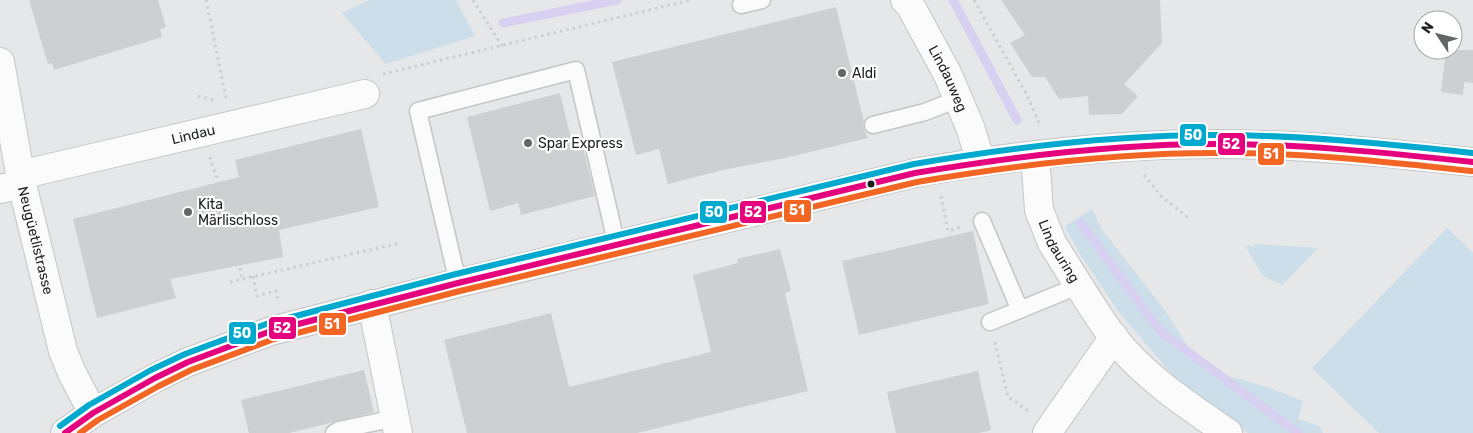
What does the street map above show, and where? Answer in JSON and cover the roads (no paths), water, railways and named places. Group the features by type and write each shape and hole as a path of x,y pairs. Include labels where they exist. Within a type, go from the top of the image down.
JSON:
{"main road":[{"path":"65,433 93,413 155,378 224,348 271,331 458,283 916,174 981,162 1035,155 1124,147 1218,144 1339,149 1473,162"}],"street":[{"name":"Lindauweg","path":"905,0 948,75 970,127 981,162"},
{"name":"Neugüetlistrasse","path":"0,62 14,183 62,351 93,413"},
{"name":"Lindau","path":"14,183 372,84"},
{"name":"Lindauring","path":"1035,155 1039,210 1052,243 1114,338 1150,376 1228,433"},
{"path":"372,304 396,426"},
{"path":"1041,424 1114,338"}],"lane":[{"path":"740,5 762,0"},
{"path":"458,283 418,111 576,70 617,246"},
{"path":"873,126 925,112 958,99"},
{"path":"982,221 1020,310"},
{"path":"990,322 1068,290 1078,283"},
{"path":"334,433 339,430 396,426"}],"waterway":[{"path":"503,23 617,0"},
{"path":"953,0 1017,120"},
{"path":"1081,223 1160,331 1298,433"}],"place":[{"name":"Aldi","path":"842,73"},
{"name":"Spar Express","path":"528,143"},
{"name":"Kita Märlischloss","path":"188,212"}]}
